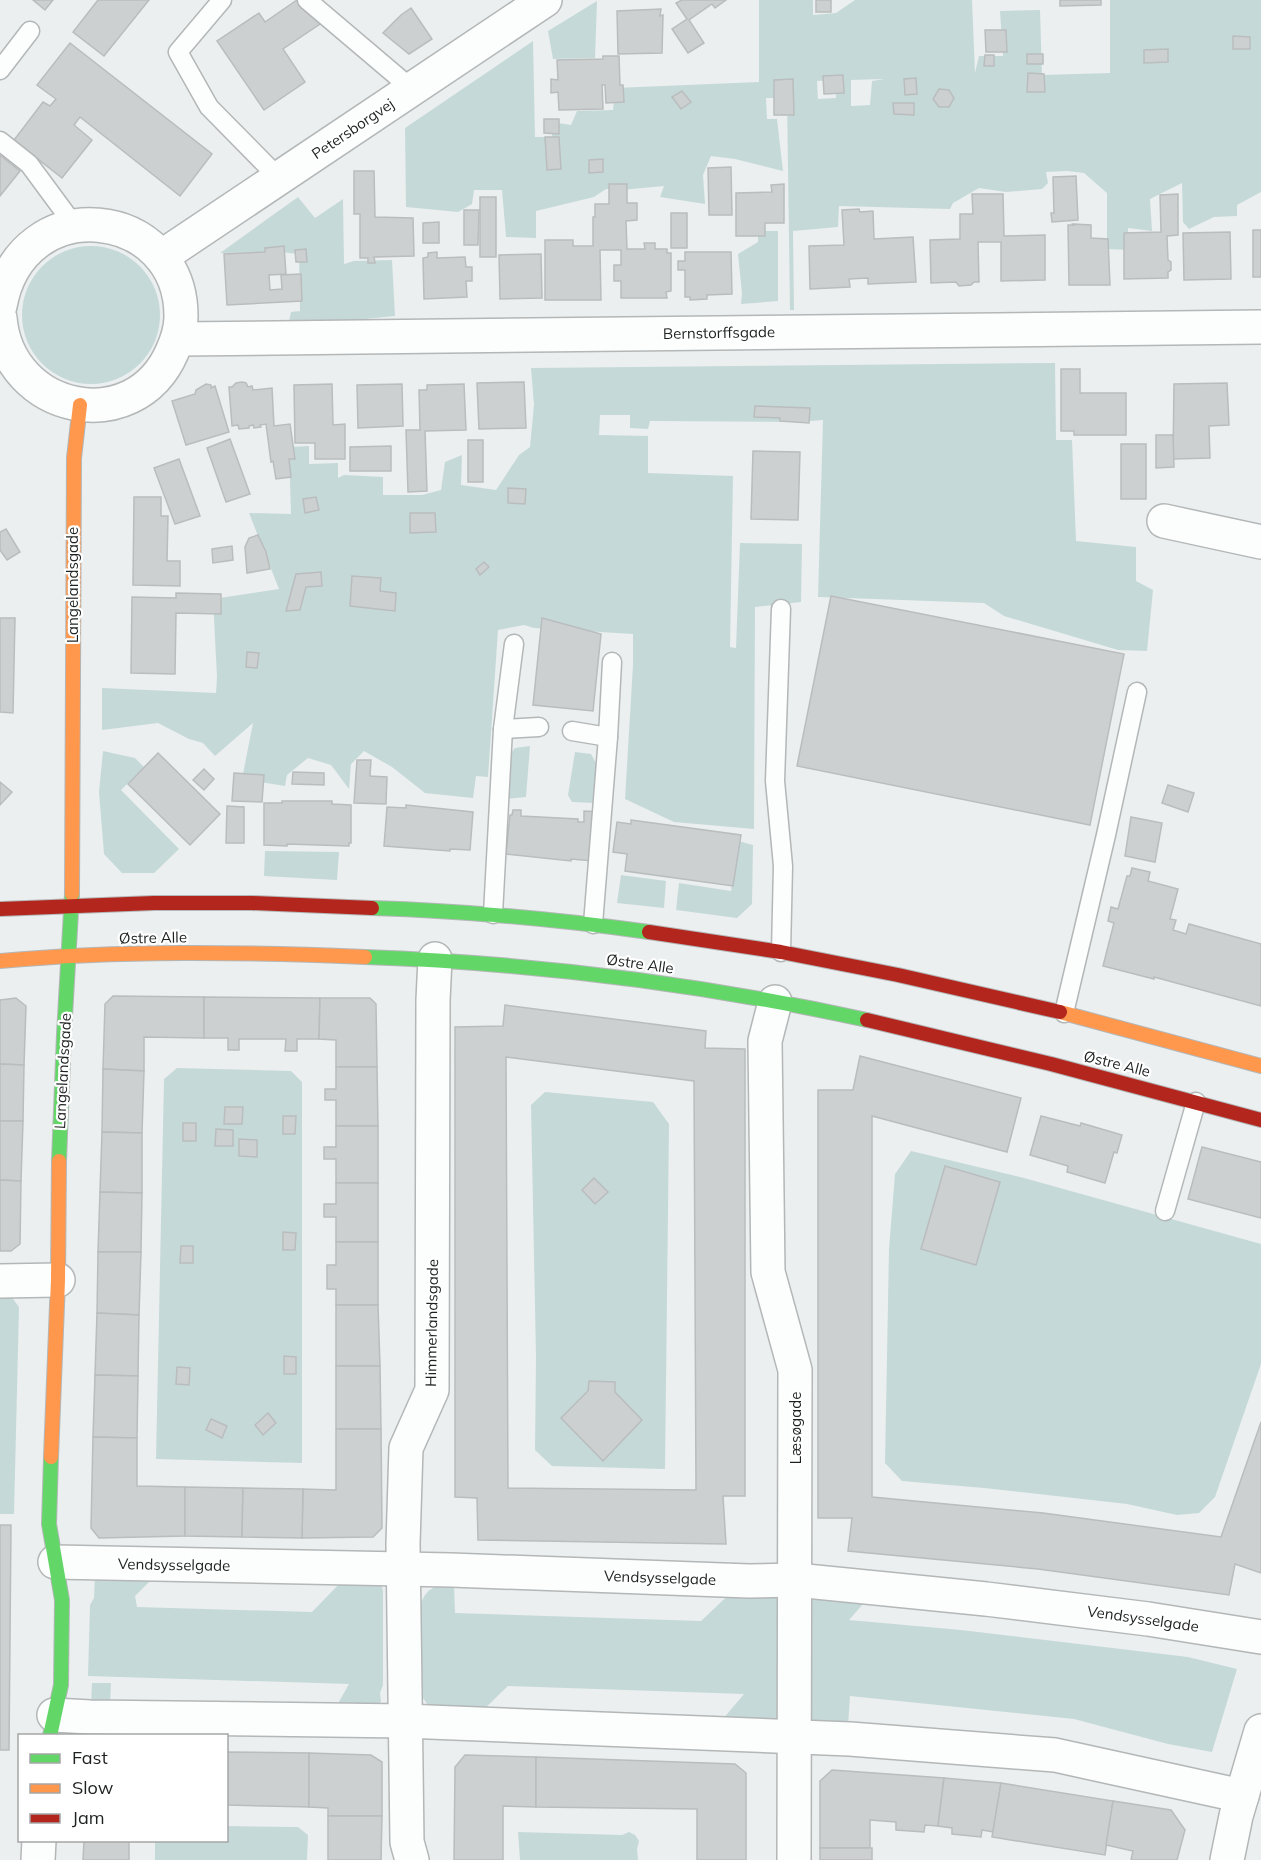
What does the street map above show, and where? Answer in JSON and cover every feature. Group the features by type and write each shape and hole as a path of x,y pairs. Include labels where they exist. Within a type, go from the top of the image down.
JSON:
{"street":[{"name":"Petersborgvej","path":"161,257 545,0"},
{"path":"99,224 122,229 143,241 161,257 172,276 179,296 181,318 178,339 167,363 151,382 130,397 106,404 80,405 50,396 26,378 4,356 1,300 14,266 30,247 51,233 74,225 99,224"},
{"name":"Bernstorffsgade","path":"178,339 1261,327"},
{"name":"Langelandsgade","path":"52,1725 61,1685 62,1641 62,1600 49,1524 58,1280 58,1188 72,906 74,458 80,405"},
{"path":"1164,521 1261,542"},
{"path":"0,909 154,903 252,903 438,910 593,924 781,952 898,975 1064,1013 1261,1066"},
{"name":"Østre Alle","path":"0,961 126,954 263,953 435,959 663,983 775,1002 917,1032 1261,1120"},
{"name":"Himmerlandsgade","path":"412,1860 407,1842 403,1569 405,1448 432,1390 435,959"},
{"name":"Læsøgade","path":"775,1002 765,1041 768,1272 795,1370 794,1860"},
{"path":"0,1281 58,1280"},
{"name":"Vendsysselgade","path":"55,1562 796,1580 1006,1601 1148,1619 1261,1637"},
{"path":"52,1725 90,1717 405,1721 850,1739 1055,1755 1242,1796"},
{"path":"1227,1860 1242,1796 1261,1731"},
{"path":"38,1860 39,1842"}],"lane":[{"path":"222,0 178,52 209,108 279,178"},
{"path":"307,0 412,89"},
{"path":"0,70 30,31"},
{"path":"0,141 30,164 74,225"},
{"path":"781,609 775,781 783,866 781,952"},
{"path":"493,915 503,729 514,644"},
{"path":"593,924 612,662"},
{"path":"1064,1013 1137,692"},
{"path":"503,729 539,727"},
{"path":"573,731 608,737"},
{"path":"1165,1211 1196,1102"}],"shaded area":[{"path":"759,0 813,0 813,15 836,13 855,0 972,0 975,73 979,56 1003,56 1000,11 1040,10 1042,75 1110,73 1110,0 1261,0 1261,192 1237,205 1237,216 1214,217 1189,229 1183,222 1182,183 1150,199 1152,231 1128,228 1128,250 1107,249 1107,193 1084,173 1046,172 1048,183 1042,189 1006,192 979,188 953,203 950,209 839,206 838,227 793,231 794,310 790,310 787,98 766,98 767,119 777,119 783,171 735,159 711,156 703,175 705,204 660,197 664,186 606,189 594,197 536,211 536,238 506,237 502,190 474,190 472,204 458,212 406,207 405,128 533,41 535,137 552,137 552,122 571,125 577,111 613,110 615,88 759,82","holes":["884,79 872,81 870,105 851,106 851,80","835,80 836,98 818,99 817,81"]},
{"path":"597,1 595,58 553,59 548,31"},
{"path":"298,197 315,218 343,199 344,264 354,261 392,260 395,316 344,321 289,322 291,312 300,311 299,254 220,253"},
{"path":"758,231 778,231 778,301 741,304 738,254 758,242"},
{"path":"91,246 117,251 140,266 155,289 160,315 155,341 140,364 117,379 91,384 65,379 42,364 27,341 22,315 27,289 42,266 65,251"},
{"path":"1055,363 1056,440 1072,440 1076,541 1136,547 1136,581 1153,590 1147,651 1118,650 1004,616 984,603 818,597 823,420 798,422 650,421 648,429 630,428 630,415 600,415 599,435 648,436 648,473 733,476 730,647 736,648 740,543 802,544 801,602 755,607 754,829 674,822 625,799 633,634 534,628 524,625 498,630 488,777 476,776 473,798 425,793 392,767 364,751 351,764 349,789 331,765 308,758 287,775 285,786 242,779 253,723 215,756 203,743 189,739 158,723 102,730 102,688 216,693 213,599 279,589 249,513 291,514 289,447 309,446 309,464 338,463 338,478 344,475 383,477 383,495 422,495 441,490 445,462 462,455 461,485 496,490 519,455 530,447 534,405 531,368"},
{"path":"530,746 526,797 504,799 507,758 515,748"},
{"path":"103,751 135,758 144,767 121,790 179,849 154,873 122,873 104,854 99,792"},
{"path":"575,752 591,754 598,767 595,803 572,802 568,795"},
{"path":"738,841 753,845 752,904 737,918 676,910 679,883 731,891"},
{"path":"265,851 339,852 337,880 264,876"},
{"path":"621,875 666,881 664,908 617,903"},
{"path":"177,1068 291,1071 302,1082 302,1463 156,1459 164,1079"},
{"path":"545,1092 653,1102 669,1124 665,1469 552,1466 535,1450 536,1357 531,1105"},
{"path":"911,1151 1024,1178 1261,1244 1261,1364 1215,1497 1199,1513 1177,1515 1127,1504 902,1481 885,1463 889,1249 895,1174"},
{"path":"0,1295 10,1295 19,1307 14,1514 0,1514"},
{"path":"147,1573 150,1581 135,1596 137,1607 312,1612 342,1581 377,1583 383,1591 381,1702 371,1710 336,1707 349,1684 88,1676 90,1605 94,1598 95,1574"},
{"path":"454,1584 455,1613 701,1621 737,1587 782,1595 785,1708 776,1720 722,1720 744,1694 508,1686 480,1713 436,1711 420,1694 420,1606 432,1588"},
{"path":"818,1593 870,1596 849,1620 961,1630 1188,1657 1237,1669 1212,1752 1168,1744 1074,1719 850,1696 848,1726 819,1724 808,1716 807,1601"},
{"path":"92,1683 111,1683 110,1707 91,1706"},
{"path":"228,1826 298,1827 308,1835 307,1860 155,1860 155,1842 228,1842"},
{"path":"518,1832 622,1835 629,1832 639,1841 638,1860 520,1860"}],"building":[{"path":"33,0 53,0 45,10"},
{"path":"98,0 149,0 104,56 73,32"},
{"path":"297,0 303,0 320,24 283,49 305,82 264,110 217,41 259,13 265,22"},
{"path":"682,0 726,0 715,8 712,4 689,20 704,43 688,53 672,29 687,19 676,3"},
{"path":"816,0 831,0 831,12 816,12"},
{"path":"1060,0 1101,0 1101,5 1060,6"},
{"path":"411,8 432,39 409,54 383,33"},
{"path":"661,9 660,16 663,15 662,53 618,54 617,11"},
{"path":"985,30 1006,30 1007,52 986,52"},
{"path":"1233,36 1250,37 1250,49 1233,49"},
{"path":"70,43 212,154 180,196 80,117 74,125 92,140 62,178 14,140 43,102 50,106 56,99 37,85"},
{"path":"1168,49 1168,62 1144,63 1144,50"},
{"path":"1027,54 1043,54 1043,64 1027,64"},
{"path":"985,55 994,55 994,66 984,66"},
{"path":"603,56 619,56 620,85 623,85 624,102 606,103 605,85 602,85 603,109 559,110 558,92 551,93 551,79 558,80 557,60 603,59"},
{"path":"1028,73 1044,74 1045,92 1027,92"},
{"path":"843,75 844,93 824,94 823,76"},
{"path":"916,78 917,94 905,95 904,79"},
{"path":"793,79 794,115 774,115 774,80"},
{"path":"939,89 949,90 954,98 949,107 939,107 933,99"},
{"path":"682,91 691,102 681,109 672,97"},
{"path":"893,103 914,103 914,115 894,114"},
{"path":"544,119 559,119 559,134 544,133"},
{"path":"545,137 559,137 561,169 547,170"},
{"path":"0,155 20,171 0,196"},
{"path":"603,159 603,172 589,173 589,160"},
{"path":"731,167 732,215 709,215 708,168"},
{"path":"354,171 374,171 375,217 413,218 414,256 374,257 375,263 368,263 368,258 360,258 360,214 354,214"},
{"path":"1076,176 1078,220 1052,222 1053,177"},
{"path":"609,184 627,184 627,203 637,203 637,220 626,221 627,249 645,249 644,243 655,243 655,249 667,249 667,253 671,253 671,291 666,292 667,298 621,298 621,281 614,281 614,265 621,265 621,250 600,250 601,300 545,300 545,240 573,240 573,246 593,246 595,204 609,204"},
{"path":"784,184 784,223 765,223 765,236 736,236 736,193 772,192 771,185"},
{"path":"972,194 1003,194 1004,236 1045,235 1045,280 1001,281 1001,242 978,242 979,282 959,286 956,282 931,283 930,240 960,239 960,214 973,214"},
{"path":"1178,194 1178,235 1167,236 1168,260 1171,262 1168,278 1124,279 1124,233 1161,232 1160,195"},
{"path":"480,197 496,197 496,257 480,257"},
{"path":"859,209 860,212 873,211 874,239 913,237 916,282 868,284 868,278 849,279 850,287 810,289 809,246 844,245 842,210"},
{"path":"464,210 479,210 478,245 464,245"},
{"path":"671,213 687,213 687,248 671,248"},
{"path":"439,222 439,243 423,243 423,223"},
{"path":"1068,225 1091,225 1091,238 1108,239 1110,285 1069,285"},
{"path":"1253,230 1261,230 1261,277 1253,277"},
{"path":"1230,232 1231,279 1184,280 1183,233"},
{"path":"284,246 286,274 269,275 270,290 282,289 281,275 301,274 302,301 227,305 224,254 265,252 265,248"},
{"path":"306,249 307,262 296,262 295,250"},
{"path":"437,252 437,258 465,257 466,267 472,267 472,281 466,281 467,297 424,299 423,258 428,257 428,253"},
{"path":"685,252 731,252 732,294 707,295 707,299 690,300 690,297 685,297 685,270 678,270 678,261 685,261"},
{"path":"541,254 542,298 500,299 499,255"},
{"path":"1061,369 1080,369 1080,393 1126,393 1126,435 1074,435 1074,431 1061,431"},
{"path":"242,382 248,387 252,386 253,390 272,388 274,426 290,424 295,459 289,459 291,477 276,479 273,461 271,462 266,424 260,425 261,427 254,428 253,425 239,429 238,425 232,426 229,387"},
{"path":"524,382 526,428 479,429 477,383"},
{"path":"1227,383 1229,425 1209,426 1210,458 1173,459 1174,384"},
{"path":"206,384 211,385 211,388 215,386 229,432 186,445 172,401 195,394 196,390"},
{"path":"332,384 333,425 345,424 345,459 315,459 315,443 295,443 294,385"},
{"path":"402,384 403,426 358,428 357,385"},
{"path":"464,384 466,430 425,431 427,491 408,492 406,430 420,430 419,390 427,390 427,385"},
{"path":"755,406 810,408 809,423 780,421 780,418 754,417"},
{"path":"1156,435 1173,435 1174,467 1156,468"},
{"path":"230,439 250,494 226,502 207,448"},
{"path":"468,440 483,440 483,482 468,482"},
{"path":"1121,444 1146,444 1146,499 1121,499"},
{"path":"391,446 391,471 350,471 350,447"},
{"path":"753,451 800,452 798,520 751,519"},
{"path":"179,459 200,516 175,524 154,468"},
{"path":"508,488 526,489 525,504 508,503"},
{"path":"134,497 161,497 161,516 168,516 167,561 180,561 180,586 133,585"},
{"path":"316,497 319,510 305,513 303,499"},
{"path":"410,513 435,513 436,532 410,533"},
{"path":"6,529 20,552 7,560 0,550 0,532"},
{"path":"258,535 266,552 270,569 247,573 245,547 249,538"},
{"path":"232,546 233,560 213,563 212,549"},
{"path":"484,562 489,567 480,575 476,569"},
{"path":"321,572 322,586 306,587 300,610 286,611 296,574"},
{"path":"352,576 381,578 380,591 396,593 395,611 350,606"},
{"path":"176,593 221,594 221,614 176,613 175,674 131,673 132,597 176,598"},
{"path":"831,596 1124,654 1090,825 797,766"},
{"path":"0,618 15,618 13,713 0,712"},
{"path":"542,618 601,634 593,711 533,705"},
{"path":"247,652 259,653 257,668 246,667"},
{"path":"158,753 220,814 190,845 128,784"},
{"path":"357,760 371,760 370,776 387,777 386,804 354,803"},
{"path":"204,769 214,779 204,790 193,780"},
{"path":"293,772 324,773 324,785 292,784"},
{"path":"234,773 264,775 262,802 232,801"},
{"path":"0,782 12,792 0,805"},
{"path":"1168,785 1194,793 1188,812 1162,803"},
{"path":"282,801 332,801 332,804 351,805 351,843 349,846 264,845 264,803 282,803"},
{"path":"406,805 473,812 470,850 450,849 450,851 384,846 387,807 406,808"},
{"path":"227,806 244,807 244,843 226,843"},
{"path":"513,810 521,810 521,816 578,819 578,822 584,822 584,811 602,812 593,861 506,854 510,815"},
{"path":"1131,817 1162,823 1155,862 1125,856"},
{"path":"631,820 741,835 733,886 625,871 627,854 613,852 617,822 631,824"},
{"path":"1132,868 1150,872 1148,881 1178,889 1170,919 1176,920 1173,930 1186,934 1189,924 1261,944 1261,1006 1154,977 1154,979 1103,966 1114,923 1108,921 1111,907 1118,909 1127,876 1130,876"},
{"path":"113,996 204,997 204,1038 144,1037 144,1071 103,1069 105,1004"},
{"path":"204,997 320,998 319,1039 297,1039 297,1051 285,1051 286,1039 239,1039 239,1050 228,1050 228,1038 204,1038"},
{"path":"16,998 26,1006 24,1065 0,1064 0,1000"},
{"path":"320,998 370,998 376,1004 377,1067 336,1067 336,1040 319,1039"},
{"path":"505,1005 706,1031 705,1048 745,1049 745,1496 723,1496 726,1544 478,1540 477,1498 455,1497 455,1027 503,1026","holes":["506,1057 694,1081 696,1490 508,1488"]},
{"path":"860,1056 1021,1098 1007,1152 872,1116 872,1497 1043,1513 1221,1537 1261,1422 1261,1573 1235,1564 1229,1595 1038,1569 848,1551 852,1518 818,1518 818,1090 853,1090"},
{"path":"0,1064 24,1065 23,1121 0,1121"},
{"path":"336,1067 377,1067 378,1126 336,1126 336,1100 325,1100 325,1089 336,1089"},
{"path":"103,1069 144,1071 142,1133 102,1132"},
{"path":"225,1107 243,1107 242,1124 224,1124"},
{"path":"283,1116 296,1116 295,1134 283,1134"},
{"path":"1041,1116 1080,1126 1081,1123 1122,1135 1117,1153 1114,1152 1105,1183 1067,1172 1068,1166 1030,1155"},
{"path":"0,1121 23,1121 21,1181 0,1180"},
{"path":"183,1123 196,1123 196,1141 183,1141"},
{"path":"336,1126 378,1126 378,1183 336,1183 336,1159 324,1159 324,1147 336,1147"},
{"path":"216,1129 233,1130 233,1146 215,1146"},
{"path":"102,1132 142,1133 142,1193 100,1192"},
{"path":"239,1139 257,1140 257,1157 239,1156"},
{"path":"1202,1147 1261,1162 1261,1218 1188,1199"},
{"path":"945,1166 1000,1182 976,1265 921,1249"},
{"path":"594,1178 608,1192 595,1204 582,1190"},
{"path":"0,1180 21,1181 20,1244 11,1251 0,1251"},
{"path":"336,1183 378,1183 378,1242 336,1242 336,1217 324,1217 324,1204 336,1204"},
{"path":"100,1192 142,1193 141,1252 98,1252"},
{"path":"283,1232 296,1233 295,1250 283,1250"},
{"path":"336,1242 378,1242 378,1305 336,1305 336,1289 327,1289 327,1265 336,1265"},
{"path":"181,1246 193,1246 193,1263 180,1263"},
{"path":"98,1252 141,1252 139,1315 97,1313"},
{"path":"336,1305 378,1305 380,1366 336,1366"},
{"path":"97,1313 139,1315 138,1376 95,1375"},
{"path":"284,1356 296,1357 296,1374 284,1374"},
{"path":"336,1366 380,1366 381,1429 336,1429"},
{"path":"177,1367 190,1368 189,1385 176,1384"},
{"path":"95,1375 138,1376 137,1438 93,1437"},
{"path":"589,1381 615,1382 615,1392 642,1420 603,1461 561,1418 588,1391"},
{"path":"268,1413 276,1423 263,1435 255,1425"},
{"path":"211,1419 227,1426 222,1438 206,1430"},
{"path":"336,1429 381,1429 382,1528 373,1537 302,1538 303,1489 336,1490"},
{"path":"93,1437 137,1438 137,1486 185,1487 185,1536 99,1538 91,1528"},
{"path":"185,1487 243,1488 242,1537 185,1536"},
{"path":"243,1488 303,1489 302,1538 242,1537"},
{"path":"0,1525 11,1525 9,1750 0,1750"},
{"path":"228,1752 309,1753 309,1807 228,1805"},
{"path":"309,1753 371,1755 382,1762 382,1816 328,1816 328,1808 309,1807"},
{"path":"465,1755 536,1757 536,1807 503,1806 503,1860 454,1860 455,1767"},
{"path":"536,1757 735,1764 746,1773 746,1860 697,1860 697,1809 536,1807"},
{"path":"832,1770 944,1778 938,1826 925,1825 924,1832 896,1830 896,1822 870,1820 870,1848 820,1848 820,1781"},
{"path":"944,1778 1001,1783 993,1832 982,1830 981,1837 952,1834 952,1828 938,1826"},
{"path":"1001,1783 1113,1801 1105,1855 992,1837"},
{"path":"1113,1801 1171,1810 1185,1830 1177,1860 1131,1860 1133,1851 1106,1845"},
{"path":"328,1816 382,1816 381,1860 328,1860"},
{"path":"84,1842 129,1842 129,1860 83,1860"},
{"path":"820,1848 872,1848 872,1860 820,1860"}],"traffic: fast":[{"path":"59,1161 72,894"},
{"path":"372,908 511,916 649,932"},
{"path":"365,957 491,964 617,977 743,996 867,1020"},
{"path":"50,1734 61,1685 62,1600 49,1524 51,1457"}],"traffic: slow":[{"path":"72,894 74,458 80,405"},
{"path":"0,961 45,957 182,953 365,957"},
{"path":"1060,1012 1261,1066"},
{"path":"51,1457 58,1280 59,1161"}],"traffic: jam":[{"path":"0,909 154,903 252,903 372,908"},
{"path":"649,932 781,952 898,975 1060,1012"},
{"path":"867,1020 1051,1064 1261,1120"}]}
